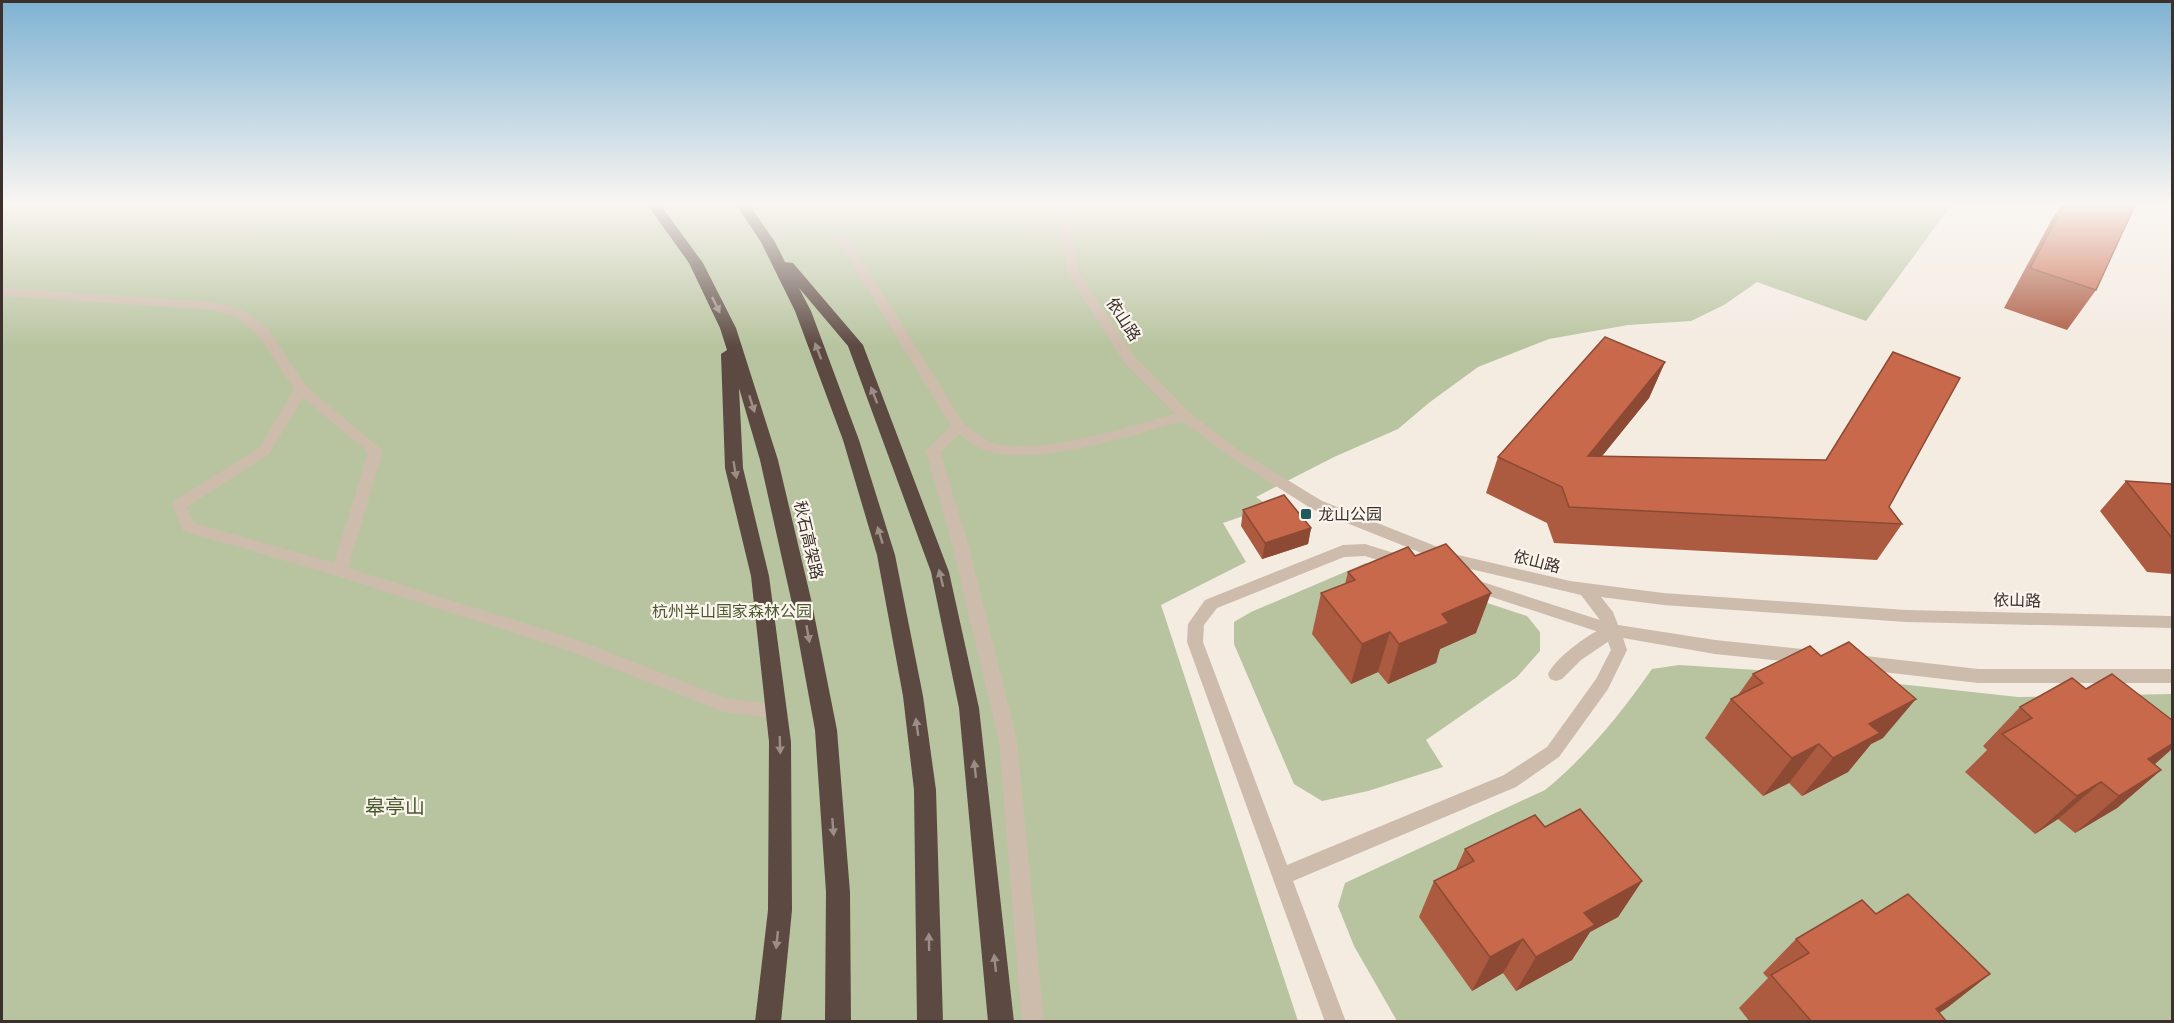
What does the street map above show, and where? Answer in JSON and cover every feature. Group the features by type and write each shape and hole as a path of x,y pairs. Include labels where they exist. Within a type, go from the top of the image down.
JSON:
{"highway":[{"name":"秋石高架路","path":"687,251 696,263 728,328 769,460 801,599 826,730 838,892 838,1022"},
{"path":"772,251 803,311 851,440 886,555 913,696 925,790 930,1022"},
{"path":"775,251 855,345 940,572 969,708 1001,1022"},
{"path":"728,328 734,468 760,576 780,742 780,910 768,1022"}],"street":[{"path":"850,251 959,427 990,447 1012,452 1048,448 1185,416"},
{"name":"依山路","path":"1069,251 1074,274 1128,358 1185,416 1235,454 1317,505 1455,560 1586,589 1663,599 1906,616 2172,622"},
{"path":"2,292 214,306 240,314 263,332 301,389 376,451 339,571"},
{"path":"301,389 264,451 179,505 188,527 339,571 572,645 724,705 777,712"},
{"path":"959,427 933,451 958,537 1008,741 1033,1022"},
{"path":"1336,1022 1195,642 1196,624 1211,604 1343,551 1365,550 1421,568"},
{"path":"1455,579 1612,630 1715,647 1978,676 2172,676"},
{"path":"1281,877 1510,781 1553,752 1602,684 1619,650 1607,616 1586,589"},
{"path":"1556,674 1575,655 1612,630"}],"green space":[{"name":"杭州半山国家森林公园","path":"2,251 1918,251 1866,321 1757,282 1724,305 1691,321 1628,325 1549,339 1478,367 1398,429 1334,457 1256,497 1270,507 1223,523 1246,562 1161,605 1298,1021 2,1022"},
{"path":"1366,563 1527,616 1540,632 1540,651 1517,677 1426,740 1443,767 1368,791 1322,801 1294,784 1234,644 1234,622 1251,612"},
{"path":"1679,665 1789,672 2018,697 2172,694 2172,1021 1397,1021 1354,946 1338,906 1345,883 1545,790 1603,733 1652,669"}],"building":[{"path":"2039,251 2114,251 2096,290 2030,268"},
{"path":"1605,337 1665,362 1588,456 1826,460 1893,352 1960,378 1889,507 1902,524 1569,507 1562,487 1498,457"},
{"path":"2126,481 2172,484 2172,538"},
{"path":"1284,495 1311,528 1265,543 1243,510"},
{"path":"1446,544 1491,593 1442,614 1449,623 1399,644 1390,632 1362,644 1321,593 1355,580 1348,572 1408,547 1415,556"},
{"path":"1849,642 1916,699 1869,724 1880,733 1833,758 1819,744 1792,758 1731,699 1763,683 1753,674 1810,646 1821,656"},
{"path":"2112,674 2172,720 2172,744 2148,759 2161,770 2119,796 2101,782 2077,796 2002,734 2032,718 2020,707 2072,678 2086,689"},
{"path":"1580,809 1642,881 1584,913 1595,925 1536,957 1523,939 1490,957 1434,881 1474,861 1465,849 1535,815 1545,827"},
{"path":"1908,894 1990,974 1936,1009 1947,1022 1812,1022 1771,975 1809,953 1796,939 1862,900 1876,914"}],"place":[{"name":"龙山公园","path":"1306,514"}],"park label":[{"name":"皋亭山","path":"395,807"}]}
